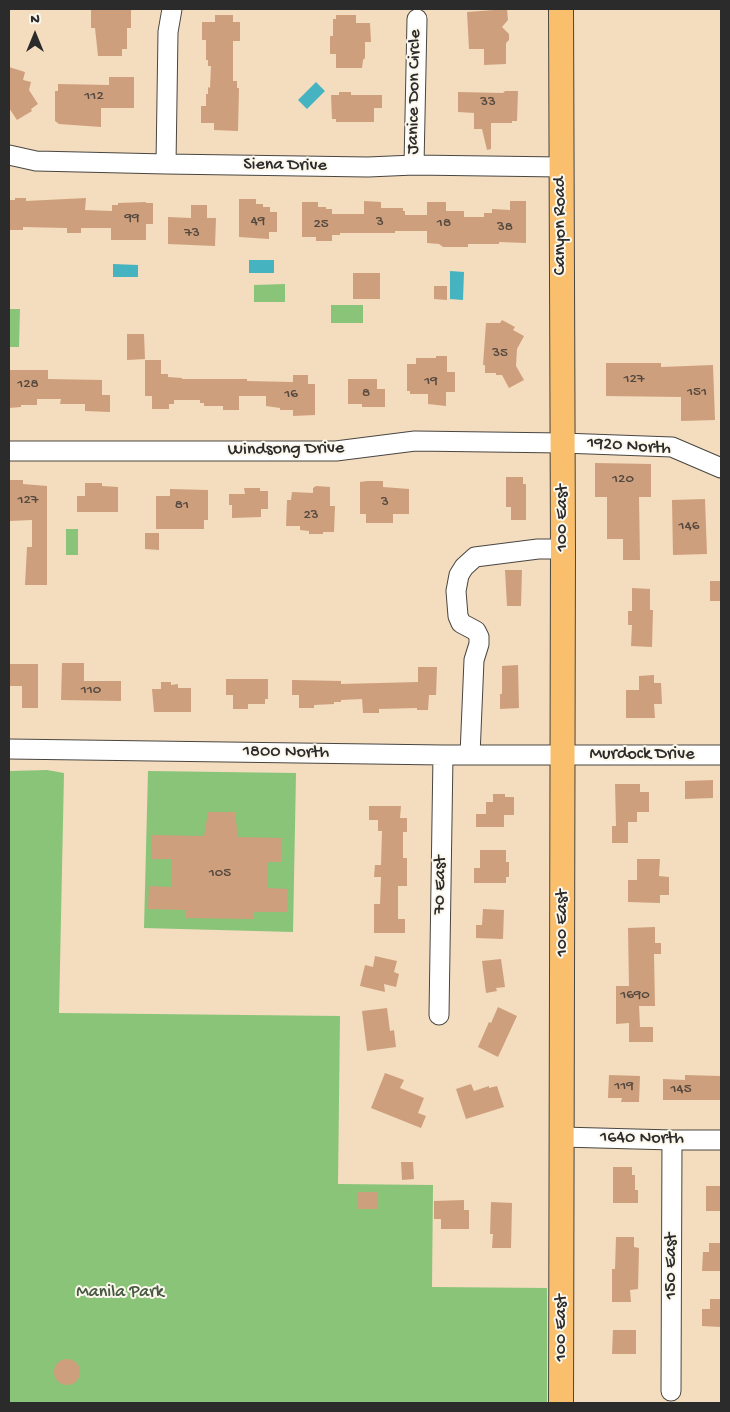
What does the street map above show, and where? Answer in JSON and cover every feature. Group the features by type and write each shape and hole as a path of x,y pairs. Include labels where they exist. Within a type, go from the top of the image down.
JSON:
{"main road":[{"name":"Canyon Road","path":"561,9 562,443"},
{"name":"100 East","path":"562,443 562,1403"}],"street":[{"path":"166,164 168,32 172,9"},
{"name":"Janice Don Circle","path":"414,165 417,19"},
{"name":"Siena Drive","path":"9,155 36,161 166,164 561,167"},
{"name":"Windsong Drive","path":"9,451 336,451 415,441 562,443"},
{"name":"1920 North","path":"562,443 672,447 721,468"},
{"path":"470,755 474,660 480,637 476,631 462,623 458,616 456,591 459,575 464,567 475,557 538,549 563,549"},
{"name":"1800 North","path":"9,749 562,755"},
{"name":"70 East","path":"439,1015 443,755"},
{"name":"Murdock Drive","path":"562,755 721,755"},
{"name":"1640 North","path":"562,1137 721,1140"},
{"name":"150 East","path":"671,1391 672,1140"}],"green space":[{"path":"285,284 285,302 254,302 254,285"},
{"path":"331,305 363,305 363,323 331,323"},
{"path":"9,309 20,309 19,347 9,347"},
{"path":"66,529 78,529 78,555 66,555"},
{"name":"Manila Park","path":"47,770 64,773 59,1013 340,1016 338,1184 433,1185 432,1287 547,1288 547,1403 9,1403 9,771"},
{"path":"148,771 296,773 293,932 144,928"}],"water":[{"path":"316,82 325,91 307,109 298,100"},
{"path":"249,260 274,260 274,273 249,273"},
{"path":"113,264 138,265 138,277 113,277"},
{"path":"450,271 464,272 463,300 450,299"}],"building":[{"path":"91,9 131,9 131,28 127,28 127,49 122,49 122,56 98,56 95,28 91,28"},
{"path":"507,9 508,20 502,27 509,34 509,40 506,43 506,64 484,65 484,49 469,49 467,12"},
{"path":"215,15 233,15 233,22 240,22 240,41 233,41 233,81 237,81 237,88 239,88 238,131 214,130 214,123 201,123 201,106 206,106 206,94 208,94 208,87 210,88 211,66 208,66 208,60 206,60 206,40 202,40 202,22 215,22"},
{"path":"336,15 356,15 356,23 370,23 371,42 365,42 365,58 362,68 336,68 336,54 330,54 330,36 333,36 333,19 336,19"},
{"path":"9,67 25,72 23,80 31,82 29,90 38,104 31,109 32,111 17,120 9,108"},
{"path":"109,77 134,77 134,108 101,108 101,127 59,124 55,121 55,91 58,91 58,84 109,85"},
{"path":"505,91 518,91 517,121 512,121 512,123 491,123 491,149 487,150 482,129 474,129 474,113 458,112 458,92 503,93"},
{"path":"339,92 351,92 351,95 382,95 382,108 374,108 374,122 336,122 336,119 332,119 331,95 339,95"},
{"path":"15,198 26,198 26,201 86,198 85,210 112,211 112,205 118,205 118,203 153,203 153,224 146,224 146,240 111,240 111,228 81,228 81,233 67,233 67,228 23,227 23,230 9,230 9,200 15,200"},
{"path":"239,199 256,199 256,204 270,207 270,212 277,212 277,232 269,232 269,239 239,237"},
{"path":"364,201 381,202 381,208 403,208 405,215 427,215 427,202 446,202 446,211 464,211 464,217 484,217 484,213 492,213 492,209 510,210 510,201 526,201 526,243 499,242 499,244 468,244 468,247 443,247 439,244 427,243 427,231 340,233 340,235 332,235 332,241 316,241 316,237 302,237 302,202 318,202 318,207 332,209 332,214 364,214"},
{"path":"191,205 207,205 207,218 216,218 215,246 168,244 168,217 191,218"},
{"path":"353,273 380,273 380,299 353,299"},
{"path":"434,286 447,286 447,300 434,299"},
{"path":"502,320 515,327 513,330 524,336 517,349 516,366 524,380 509,388 502,375 485,373 485,365 483,365 486,323 500,323"},
{"path":"127,334 144,334 145,359 127,360"},
{"path":"436,356 447,356 447,372 455,372 455,392 446,392 446,406 428,404 428,394 410,394 410,391 407,391 407,364 416,364 416,358 436,358"},
{"path":"145,360 161,360 161,374 168,374 168,377 182,379 247,379 247,381 293,382 293,375 308,375 308,384 315,384 315,415 293,416 293,410 280,410 280,408 266,406 266,396 239,396 239,410 223,410 223,406 204,406 204,403 200,403 200,400 174,400 174,404 169,404 169,409 152,409 152,396 145,396"},
{"path":"606,363 661,363 661,367 713,365 715,420 681,421 681,397 606,396"},
{"path":"9,370 48,370 48,379 102,380 102,395 110,395 110,412 85,411 85,404 60,404 61,399 37,399 37,405 21,405 21,407 9,408"},
{"path":"348,379 377,379 377,389 385,389 385,407 362,407 362,404 348,404"},
{"path":"595,463 651,464 651,497 639,497 640,560 623,560 623,539 607,539 607,497 595,497"},
{"path":"506,477 523,477 523,484 526,484 526,520 511,520 511,507 506,507"},
{"path":"9,480 23,480 23,484 47,486 47,585 25,585 27,547 32,547 32,520 9,521"},
{"path":"383,481 383,487 409,489 409,514 393,514 393,523 366,523 366,514 360,514 360,482"},
{"path":"85,483 102,483 102,486 118,487 118,512 77,512 77,496 85,496"},
{"path":"316,486 330,487 330,506 335,506 334,532 309,534 309,531 300,530 300,526 286,526 287,500 291,500 292,492 313,493 313,488"},
{"path":"244,488 260,488 260,491 268,491 268,509 261,509 261,517 232,518 232,505 229,505 229,494 245,494"},
{"path":"170,489 208,490 208,520 204,520 204,529 156,529 156,496 170,496"},
{"path":"705,499 707,554 673,555 672,500"},
{"path":"145,533 159,533 159,550 145,549"},
{"path":"505,570 522,570 521,606 507,606"},
{"path":"710,581 721,581 721,601 710,601"},
{"path":"632,588 650,589 650,610 653,610 652,647 631,646 632,625 628,625 628,611 632,611"},
{"path":"62,663 84,663 84,681 121,681 121,701 61,700"},
{"path":"9,664 38,664 38,708 22,708 22,686 9,686"},
{"path":"518,665 519,708 500,709 502,666"},
{"path":"418,667 437,667 436,695 429,695 428,710 417,710 417,708 379,709 379,713 363,713 362,699 341,700 341,702 334,702 334,704 314,705 314,708 299,708 299,695 292,695 292,680 341,681 341,684 418,682"},
{"path":"654,675 654,683 661,683 662,704 654,704 655,718 626,718 626,690 639,690 639,676"},
{"path":"226,679 268,679 268,699 265,699 265,704 248,704 248,709 233,709 233,695 226,695"},
{"path":"161,682 171,682 171,685 178,684 178,688 191,688 191,712 154,712 152,689 161,689"},
{"path":"713,780 713,798 685,799 685,781"},
{"path":"615,784 640,784 640,792 649,792 649,812 637,812 637,822 628,822 628,843 612,843 612,826 616,826"},
{"path":"493,794 505,794 505,797 514,797 514,815 504,815 504,827 476,827 476,814 486,814 486,802 493,802"},
{"path":"369,806 401,806 400,818 407,818 407,832 403,832 403,858 407,858 407,886 398,886 398,919 405,919 405,933 374,933 374,904 380,904 381,877 374,877 375,865 381,865 382,831 378,831 378,820 369,820"},
{"path":"208,812 235,812 238,837 282,838 281,862 268,862 268,888 288,889 287,912 254,912 253,919 186,918 186,910 148,909 149,886 172,887 172,859 151,859 152,835 204,836"},
{"path":"480,850 506,850 506,862 509,862 509,877 506,877 506,883 474,883 474,868 480,868"},
{"path":"637,859 660,859 659,876 669,877 669,895 660,895 660,903 628,902 628,880 637,880"},
{"path":"483,909 504,910 503,939 476,938 476,925 482,925"},
{"path":"655,927 655,943 661,943 661,954 654,954 655,1006 639,1006 640,1027 653,1027 653,1042 629,1042 629,1023 616,1024 616,986 629,986 628,928"},
{"path":"375,956 397,961 394,972 399,974 396,987 384,984 385,992 360,986 365,965 373,967"},
{"path":"501,959 505,987 496,988 497,991 486,993 482,961"},
{"path":"498,1007 517,1016 498,1057 478,1047"},
{"path":"387,1008 390,1031 394,1030 396,1047 367,1051 362,1011"},
{"path":"385,1073 404,1080 400,1088 424,1098 418,1113 426,1116 421,1128 371,1108"},
{"path":"609,1075 640,1076 639,1102 621,1102 622,1098 608,1098"},
{"path":"685,1075 721,1076 721,1100 663,1100 663,1079 685,1080"},
{"path":"471,1084 474,1091 489,1086 489,1088 497,1086 504,1107 466,1119 456,1089"},
{"path":"401,1162 413,1162 414,1179 402,1180"},
{"path":"613,1167 632,1167 632,1175 635,1175 635,1190 638,1190 638,1203 613,1203"},
{"path":"706,1186 721,1186 721,1211 706,1211"},
{"path":"357,1192 378,1192 378,1209 357,1209"},
{"path":"464,1200 464,1210 469,1210 469,1229 441,1229 441,1219 434,1219 434,1201"},
{"path":"491,1202 512,1203 511,1248 492,1248 493,1234 490,1234"},
{"path":"616,1237 634,1237 634,1247 639,1248 638,1289 630,1290 631,1302 612,1302 612,1269 615,1269"},
{"path":"709,1243 721,1243 721,1271 702,1271 703,1252 709,1252"},
{"path":"710,1299 721,1299 721,1327 702,1326 702,1309 710,1309"},
{"path":"613,1330 636,1330 636,1354 612,1354"},
{"path":"67,1359 76,1363 80,1372 76,1381 67,1385 58,1381 54,1372 58,1363"}]}
